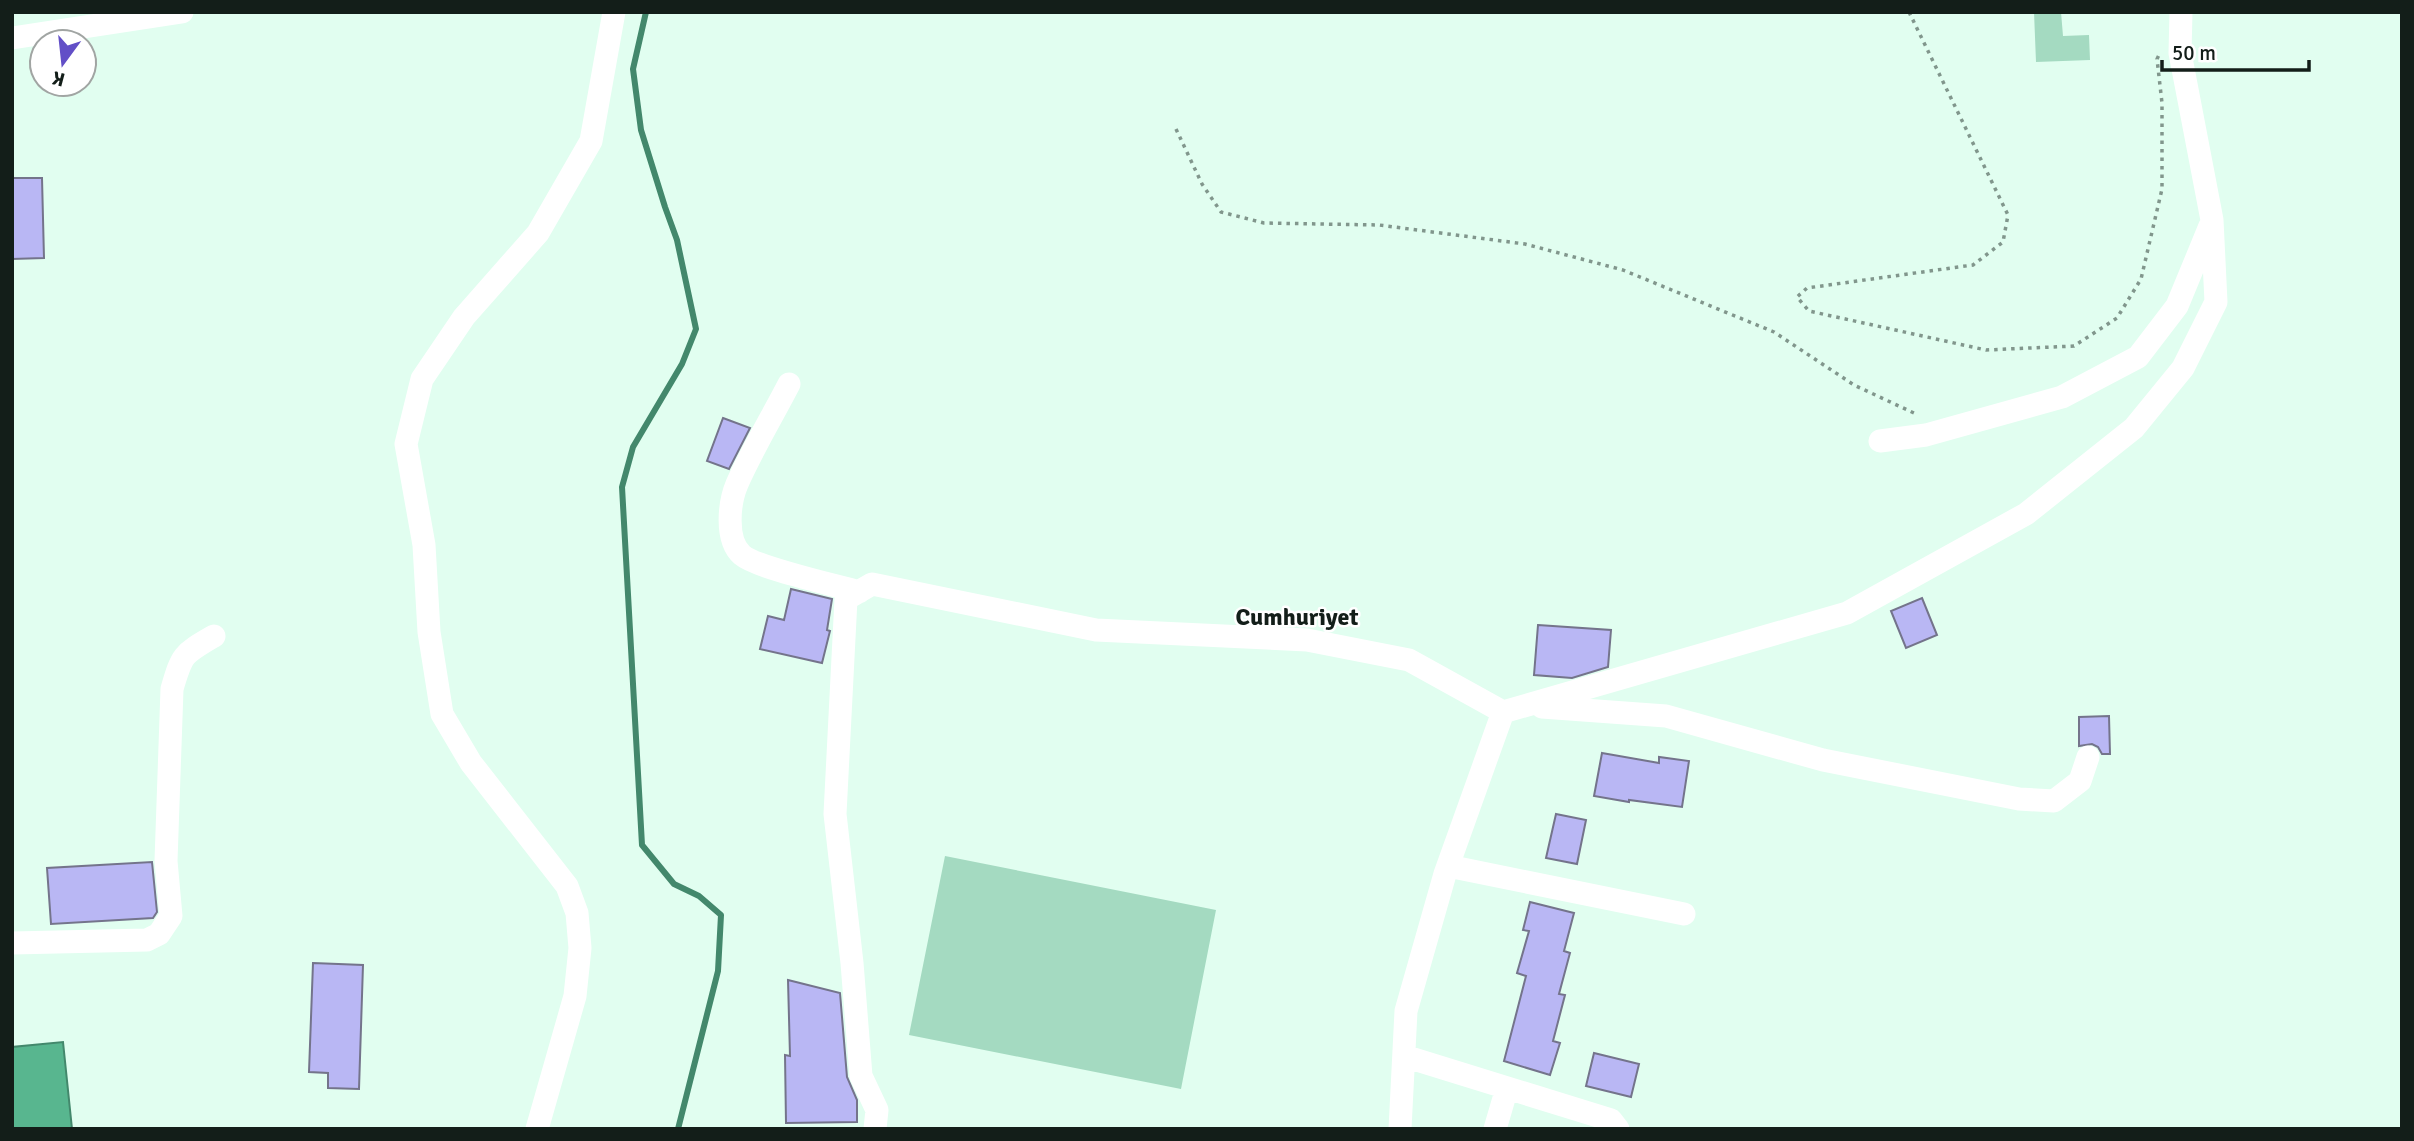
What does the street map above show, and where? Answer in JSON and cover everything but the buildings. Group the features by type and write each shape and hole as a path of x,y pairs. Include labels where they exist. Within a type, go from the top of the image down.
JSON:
{"street":[{"path":"12,37 182,12"},
{"path":"537,1129 575,996 580,948 577,913 567,886 471,763 442,714 429,632 424,545 405,444 422,379 464,317 538,233 591,142 614,12"},
{"path":"1514,708 1847,613 2026,514 2134,428 2183,368 2216,302 2212,220 2180,54 2181,12"},
{"path":"1880,441 1926,435 2062,397 2138,357 2177,306 2212,220"},
{"path":"789,384 736,486 730,517 733,543 742,555 759,564 859,592"},
{"path":"876,1129 877,1110 860,1076 852,963 835,814 846,599 872,584 1096,630 1307,640 1409,660 1514,708 1666,716 1824,760 2019,799 2054,801 2080,781 2088,757"},
{"path":"12,943 147,940 159,934 171,916 166,861 173,689 178,668 187,651 214,636"},
{"path":"1401,1129 1406,1011 1448,866 1514,708"},
{"path":"1448,866 1684,914"},
{"path":"1404,1056 1611,1120 1618,1129"},
{"path":"1495,1129 1507,1088"}],"path":[{"path":"1909,12 2008,215 2003,242 1973,265 1807,288 1797,297 1809,311 1986,350 2074,346 2117,318 2141,279 2162,189 2162,103 2157,59 2161,50"},
{"path":"1176,129 1202,184 1221,212 1264,223 1379,225 1525,244 1622,270 1774,332 1854,385 1922,416"}],"shaded area":[{"path":"2034,12 2061,12 2063,36 2089,35 2090,60 2036,62"},
{"path":"945,856 1216,910 1181,1089 909,1035"},
{"path":"63,1042 72,1129 12,1129 12,1047"}],"waterway":[{"path":"646,12 633,69 641,130 677,240 696,329 682,364 633,447 622,487 642,845 674,884 699,896 721,915 718,971 678,1129"}],"district":[{"name":"Cumhuriyet","path":"1297,617"}]}
